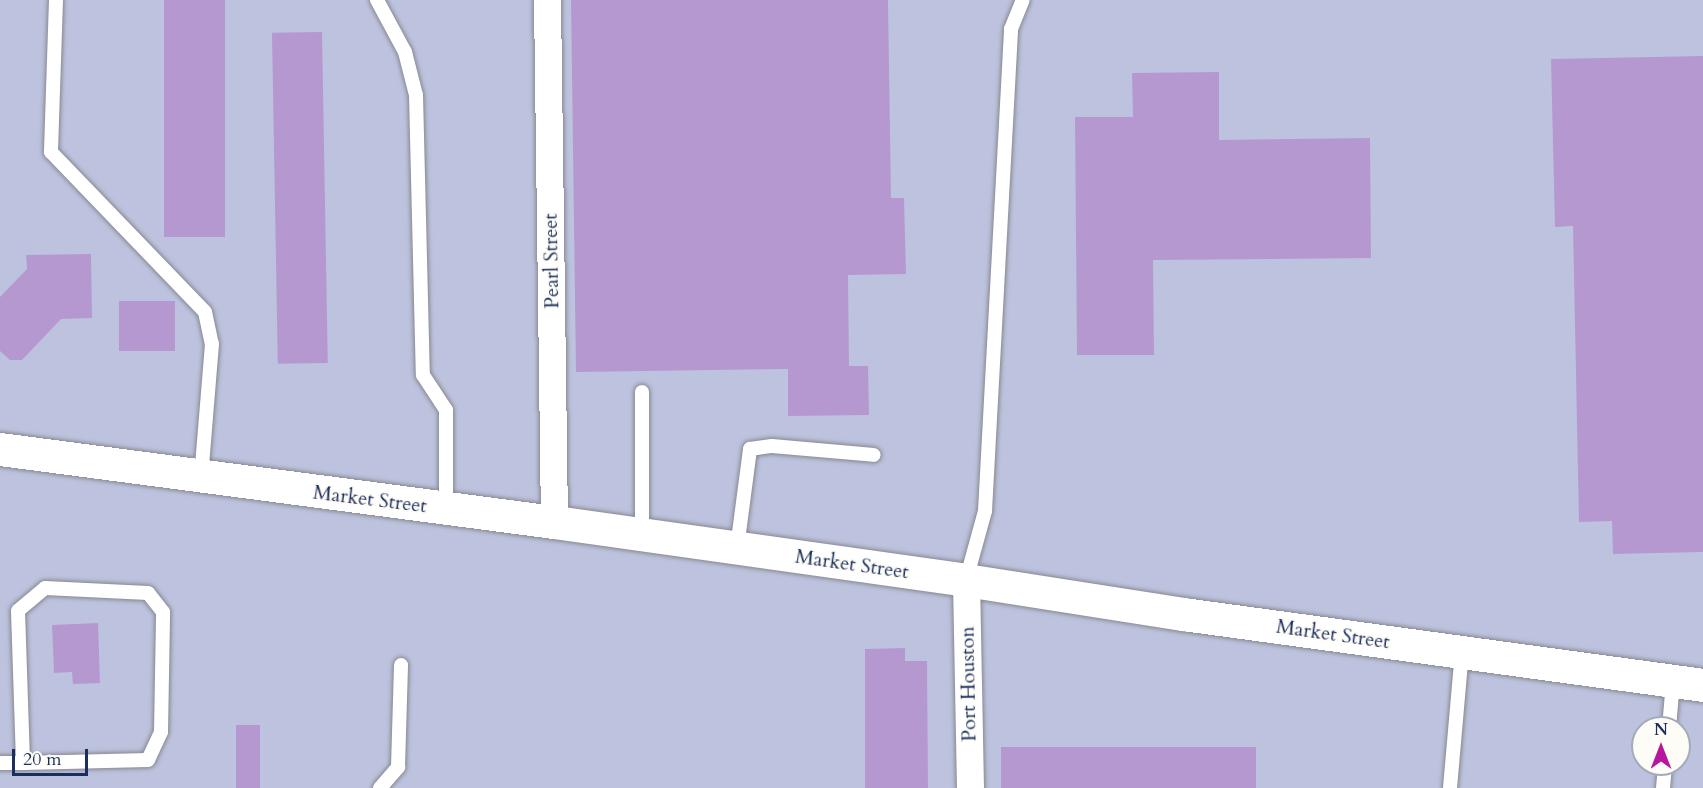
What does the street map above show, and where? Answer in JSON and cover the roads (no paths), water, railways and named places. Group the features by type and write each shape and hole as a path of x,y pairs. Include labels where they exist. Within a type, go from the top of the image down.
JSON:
{"main road":[{"name":"Market Street","path":"0,448 201,477 554,522 966,580 1183,614 1688,683"}],"street":[{"name":"Pearl Street","path":"547,0 554,522"},
{"name":"Port Houston","path":"966,580 970,788"}],"lane":[{"path":"56,0 51,152 205,312 212,344 201,477"},
{"path":"377,0 405,52 416,95 423,375 446,410 446,508"},
{"path":"966,580 985,511 1011,29 1023,0"},
{"path":"642,392 642,535"},
{"path":"737,548 750,449 772,446 874,455"},
{"path":"0,763 148,760 161,732 163,612 147,593 45,588 18,611 23,762"},
{"path":"1450,788 1462,652"},
{"path":"380,788 398,767 401,665"},
{"path":"1674,716 1688,683"}]}
